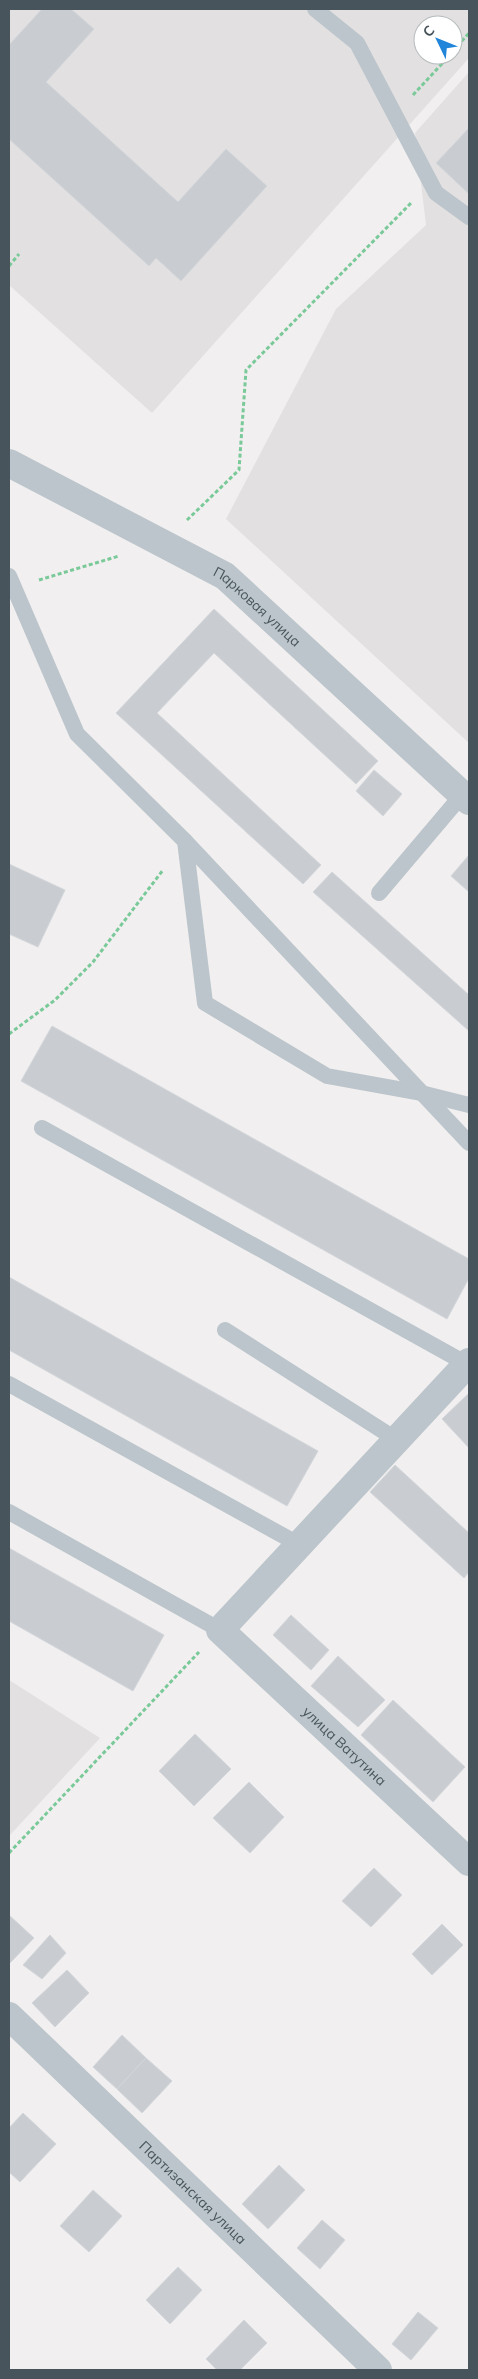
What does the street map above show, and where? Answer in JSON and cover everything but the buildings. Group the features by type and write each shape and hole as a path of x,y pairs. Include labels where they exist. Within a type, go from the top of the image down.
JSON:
{"street":[{"name":"Парковая улица","path":"9,462 225,576 466,798"},
{"path":"220,1630 468,1363"},
{"name":"улица Ватутина","path":"220,1630 469,1862"},
{"name":"Партизанская улица","path":"9,2016 378,2370"}],"lane":[{"path":"315,9 357,43 436,193 469,217"},
{"path":"11,582 77,734 185,841 469,1143"},
{"path":"378,893 466,798"},
{"path":"185,841 205,1003 326,1076 421,1093 469,1105"},
{"path":"42,1128 468,1363"},
{"path":"225,1330 397,1440"},
{"path":"9,1384 300,1545"},
{"path":"9,1512 220,1630"}],"path":[{"path":"396,116 441,65"},
{"path":"11,582 163,543 239,470 246,370 414,200"},
{"path":"9,266 19,254"},
{"path":"9,1034 56,1000 93,962 185,841"},
{"path":"9,1853 220,1630"}],"shaded area":[{"path":"9,9 469,9 469,58 463,65 463,15 413,15 413,65 463,65 152,413 9,285"},
{"path":"469,72 469,743 226,519 336,309 426,225 415,133"},
{"path":"9,1680 100,1738 9,1836"}]}
